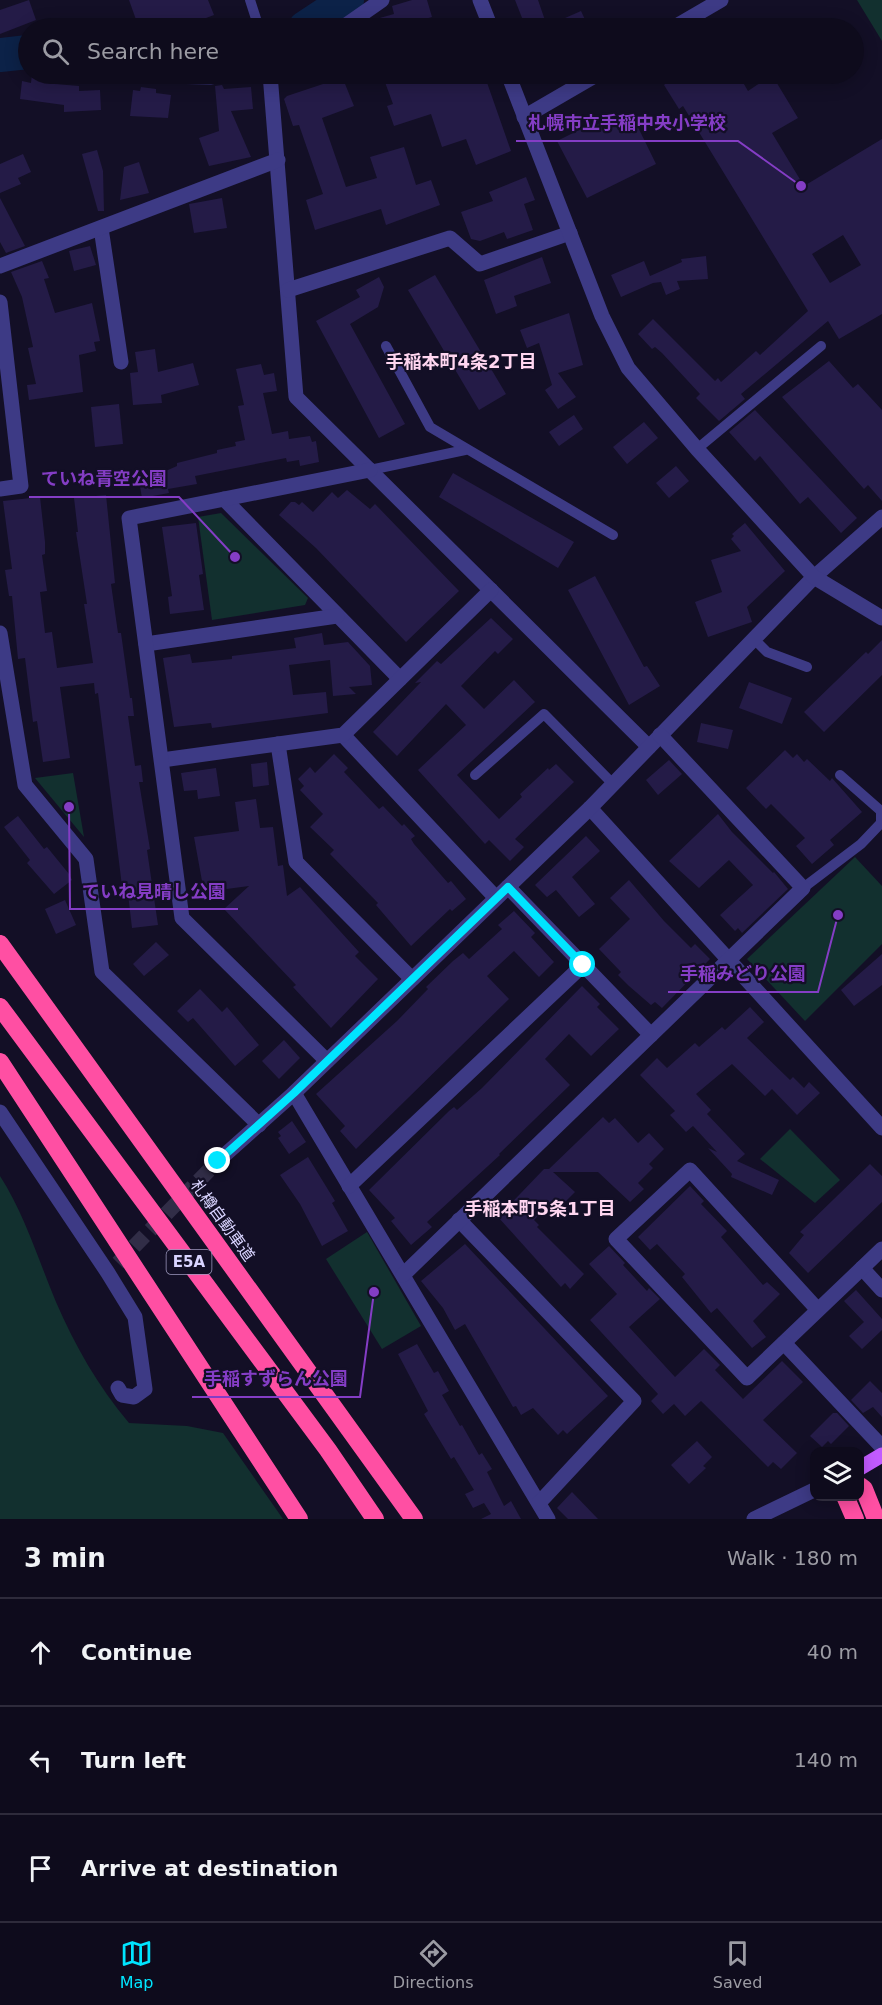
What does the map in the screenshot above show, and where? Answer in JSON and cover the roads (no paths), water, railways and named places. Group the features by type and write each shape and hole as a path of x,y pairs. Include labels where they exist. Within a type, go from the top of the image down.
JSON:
{"highway":[{"name":"札樽自動車道","path":"0,944 414,1519"},
{"name":"E5A","path":"0,1007 328,1450 375,1519"},
{"path":"0,1062 299,1519"},
{"path":"864,1490 876,1519"},
{"path":"847,1501 855,1519"}],"main road":[{"path":"864,1466 882,1455"}],"street":[{"path":"356,18 382,0"},
{"path":"480,0 487,18"},
{"path":"690,18 721,0"},
{"path":"271,84 296,397 649,747"},
{"path":"512,84 603,316 628,368 697,449 814,577 882,618"},
{"path":"524,117 581,84"},
{"path":"0,266 278,160"},
{"path":"101,228 121,362"},
{"path":"288,290 450,238 480,264 570,233"},
{"path":"0,302 5,384 21,486 0,489"},
{"path":"327,1061 182,918 129,518 370,470"},
{"path":"224,499 400,678"},
{"path":"218,1161 294,1093 590,808 814,577 882,517"},
{"path":"162,760 343,735 491,590"},
{"path":"146,644 337,616"},
{"path":"0,633 25,785 86,859 102,972 259,1125"},
{"path":"343,735 496,898"},
{"path":"403,1275 803,888 660,735"},
{"path":"278,744 296,862 412,979"},
{"path":"590,808 882,1128"},
{"path":"508,887 651,1035"},
{"path":"349,1186 583,965"},
{"path":"294,1093 548,1519"},
{"path":"0,1112 113,1268 135,1317 145,1389 134,1397 122,1395 118,1388"},
{"path":"818,1310 690,1170 616,1239 747,1378 882,1249"},
{"path":"459,1220 634,1401 539,1503"},
{"path":"862,1268 882,1290"},
{"path":"784,1343 882,1447"},
{"path":"754,1519 810,1492"}],"lane":[{"path":"250,0 256,18"},
{"path":"386,346 430,427 465,450 613,535"},
{"path":"697,449 821,346"},
{"path":"370,470 465,450"},
{"path":"754,639 767,652 807,667"},
{"path":"475,775 544,714 613,784"},
{"path":"803,888 861,844 881,823 881,811 840,775"}],"waterway":[{"path":"320,18 347,0"},
{"path":"0,55 18,53"}],"tunnel":[{"path":"118,1263 218,1161"}],"place":[{"name":"札幌市立手稲中央小学校","path":"801,186"},
{"name":"ていね青空公園","path":"235,557"},
{"name":"ていね見晴し公園","path":"69,807"},
{"name":"手稲みどり公園","path":"838,915"},
{"name":"手稲すずらん公園","path":"374,1292"}],"district":[{"name":"手稲本町4条2丁目","path":"461,362"},
{"name":"手稲本町5条1丁目","path":"540,1209"}]}
